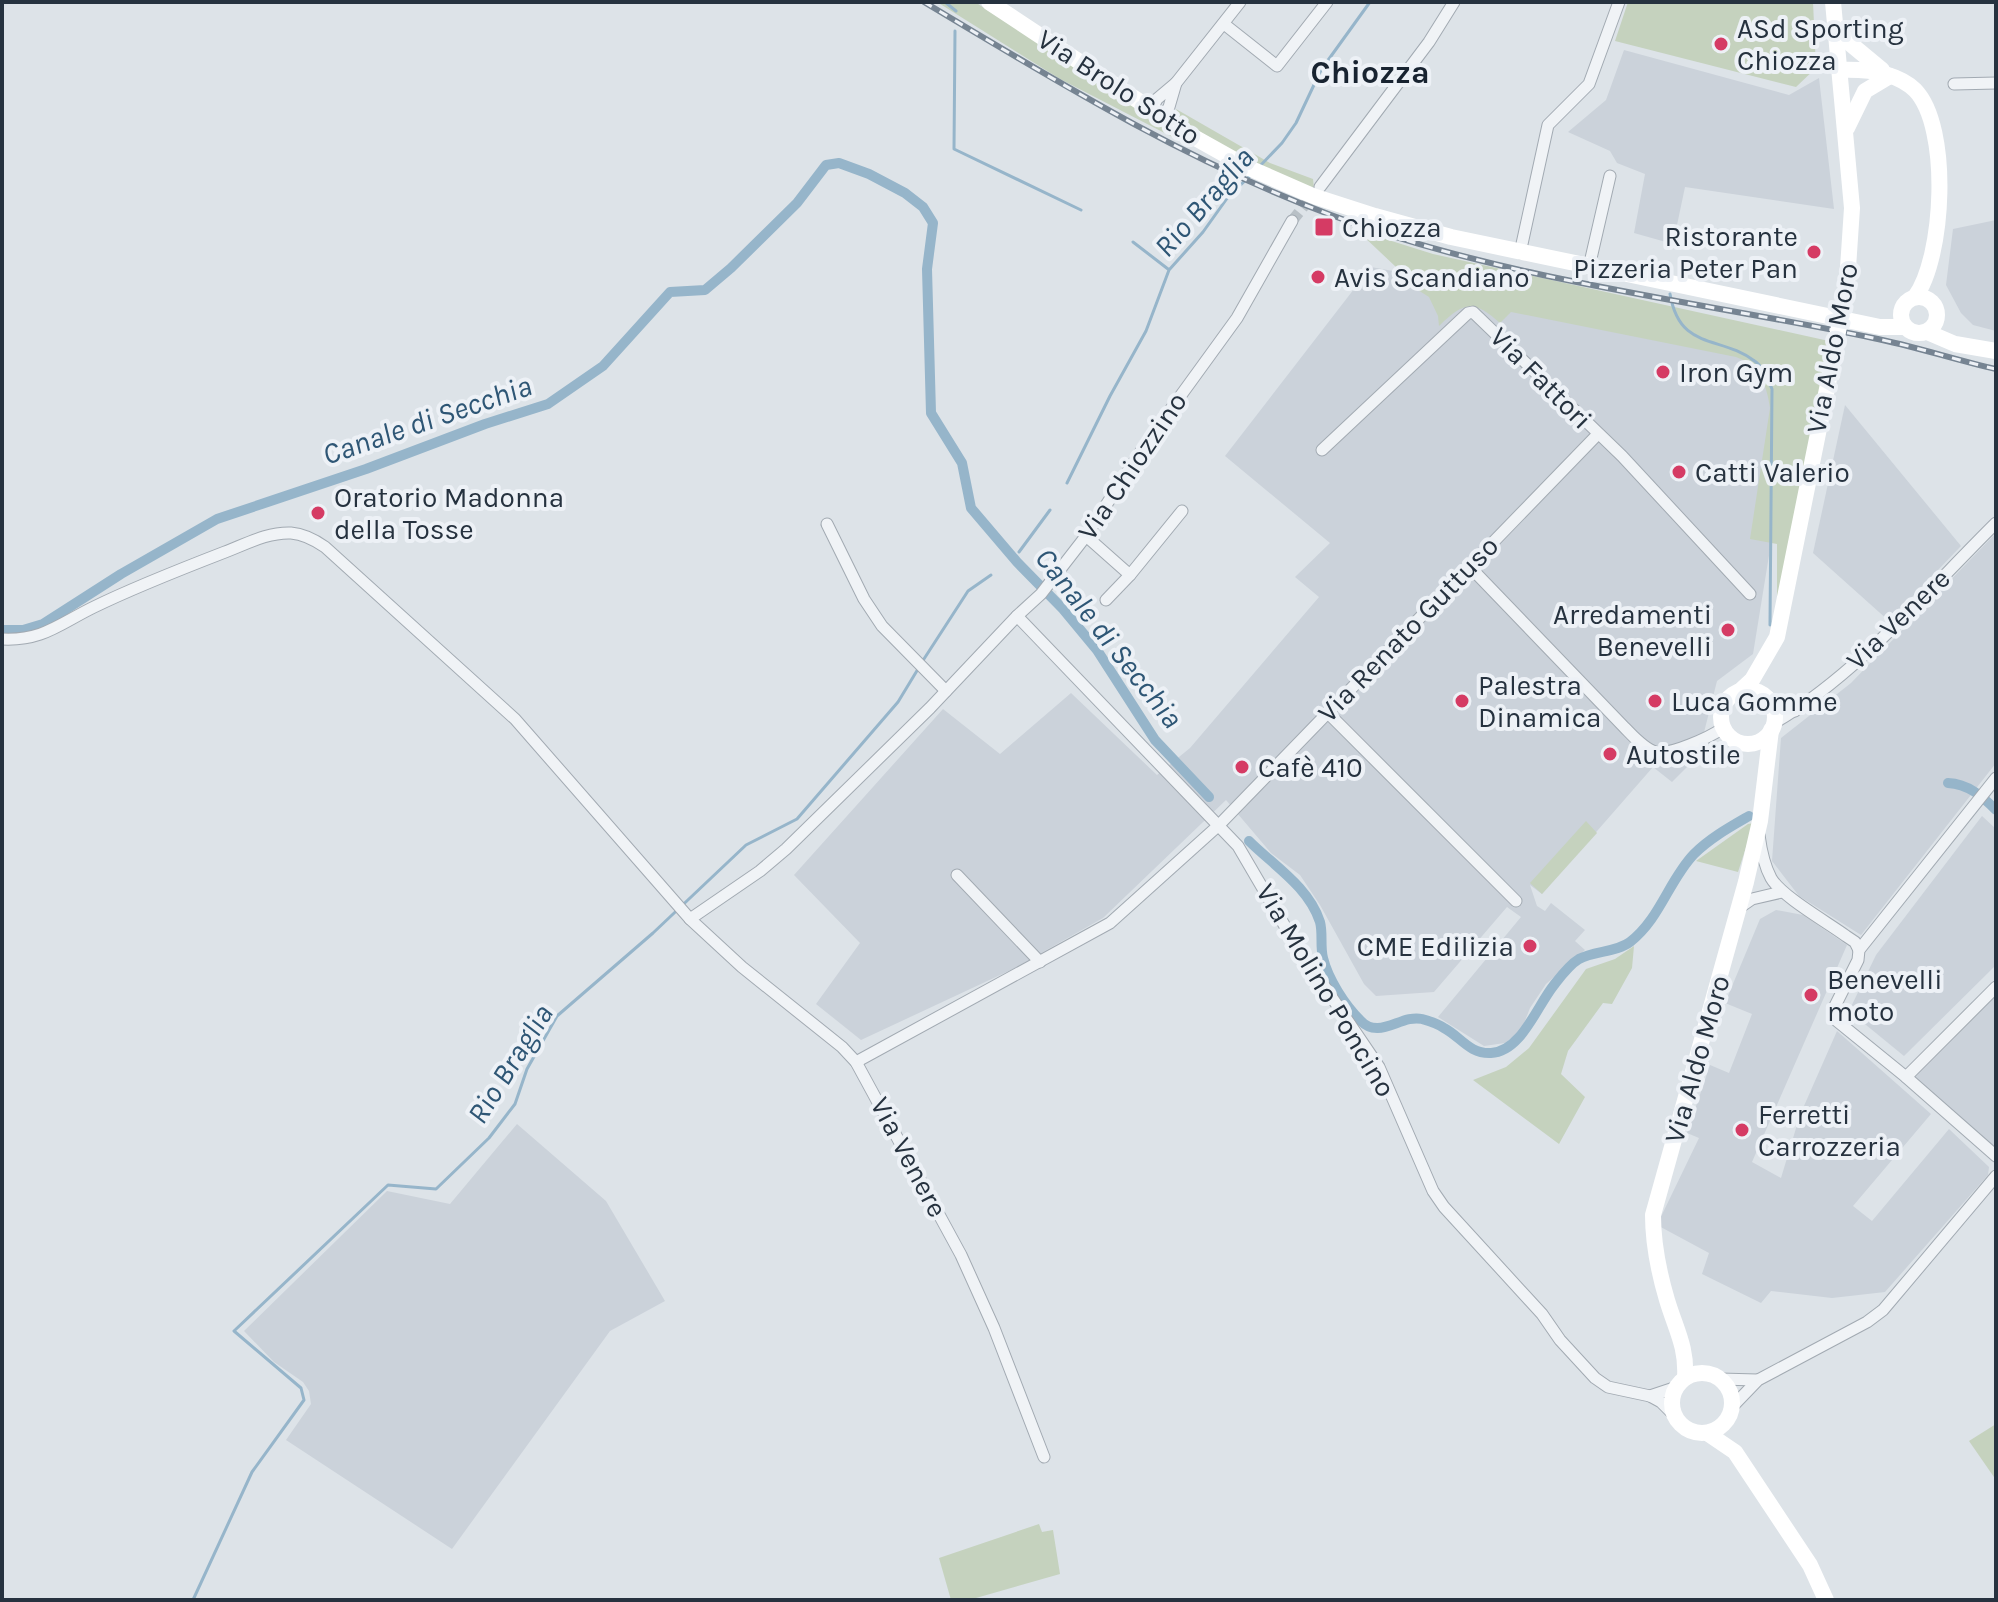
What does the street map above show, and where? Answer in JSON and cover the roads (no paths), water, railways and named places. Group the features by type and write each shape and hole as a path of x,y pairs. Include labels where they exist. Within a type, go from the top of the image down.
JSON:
{"main road":[{"name":"Via Brolo Sotto","path":"989,2 1180,128 1255,171 1313,196 1375,216 1520,253 1855,321 1902,320"},
{"name":"Via Aldo Moro","path":"1739,692 1752,680 1769,655 1783,615 1847,283 1852,208 1833,2"},
{"path":"1835,24 1847,41 1890,76 1914,89 1925,106 1940,180 1940,204 1932,258 1932,318"},
{"path":"1839,70 1871,79 1890,76"},
{"path":"1845,133 1865,91 1890,76"},
{"path":"1932,258 1922,287 1904,305 1902,320 1912,333 1932,318"},
{"path":"1915,297 1925,298 1932,318 1955,344 1996,351"},
{"name":"Via Aldo Moro","path":"1769,655 1766,685 1770,703"},
{"path":"1739,692 1757,692 1770,703 1773,727 1760,741 1752,744 1735,741 1723,728 1721,710 1725,702 1739,692"},
{"name":"Via Aldo Moro","path":"1681,1382 1685,1350 1656,1257 1653,1215 1739,908 1759,826 1773,727"},
{"path":"1752,744 1766,765"},
{"name":"Via Aldo Moro","path":"1685,1350 1716,1377"},
{"path":"1735,1452 1730,1391 1716,1377 1701,1373 1681,1382 1672,1401 1675,1416 1691,1431 1707,1433 1735,1452 1810,1565 1826,1600"},
{"path":"1707,1433 1718,1429 1730,1412"}],"street":[{"path":"1158,112 1176,83 1240,2"},
{"path":"1224,24 1277,66 1327,2"},
{"path":"1320,187 1422,52 1454,2"},
{"path":"1520,253 1548,125 1589,84 1619,2"},
{"path":"1954,84 1996,83"},
{"path":"1135,97 1169,96"},
{"path":"1169,96 1180,128"},
{"path":"1589,267 1610,176"},
{"name":"Via Chiozzino","path":"684,912 760,871 786,849 1045,590 1237,318 1292,221"},
{"name":"Via Fattori","path":"1322,450 1436,340 1473,312 1622,456 1750,594"},
{"name":"Via Renato Guttuso","path":"856,1062 1110,923 1219,825 1598,434"},
{"path":"1106,600 1182,511"},
{"name":"Via Venere","path":"1773,727 1825,690 1996,523"},
{"path":"827,524 864,599 882,626 946,691"},
{"name":"Via Venere","path":"2,639 25,640 42,634 93,607 172,572 265,536 290,533 315,540 515,719 684,912 742,967 842,1047 856,1062 961,1255 994,1328 1044,1457"},
{"path":"1086,536 1130,575"},
{"path":"1470,567 1624,727 1652,751 1663,753 1723,728"},
{"name":"Via Molino Poncino","path":"1017,616 1238,846 1293,940 1379,1067 1433,1191 1444,1207 1542,1314 1560,1340 1595,1378 1608,1387 1650,1396 1675,1416"},
{"path":"1770,703 1796,711"},
{"path":"1327,712 1516,901"},
{"path":"1859,950 1996,778"},
{"path":"1759,826 1772,880 1782,892 1855,942 1859,950 1858,960 1833,1010 1837,1021 1996,1156"},
{"path":"957,875 1040,962"},
{"path":"1739,908 1752,899 1782,892"},
{"path":"1906,1077 1996,987"},
{"path":"1730,1412 1758,1380 1883,1310 1996,1176"},
{"path":"1716,1377 1758,1380"},
{"path":"1650,1396 1681,1382"}],"waterway":[{"path":"945,2 956,11"},
{"name":"Rio Braglia","path":"1259,167 1296,123 1321,70 1370,2"},
{"path":"955,31 954,149 1081,210"},
{"name":"Canale di Secchia","path":"2,630 23,630 43,624 121,574 217,519 548,404 603,366 670,292 705,290 797,203 826,165 839,163 869,174 905,193 923,207 933,223 927,269 931,413 962,463 971,508 1097,650 1155,740 1209,797"},
{"name":"Rio Braglia","path":"1067,483 1146,331 1169,270 1203,232 1228,197 1251,175"},
{"path":"1133,242 1168,269"},
{"path":"1670,294 1675,312 1692,334 1742,353 1756,362 1772,389 1770,625"},
{"name":"Rio Braglia","path":"1019,552 1050,510"},
{"name":"Rio Braglia","path":"922,662 968,591 991,575"},
{"name":"Rio Braglia","path":"193,1600 252,1472 304,1400 301,1388 234,1331 388,1185 436,1189 489,1138 515,1104 527,1069 557,1016 653,933 746,845 797,819 898,702 918,669"},
{"name":"Canale di Secchia","path":"1948,783 1974,792 1996,810"},
{"name":"Canale di Secchia","path":"1249,841 1299,887 1315,909 1320,922 1325,966 1343,999 1360,1020 1367,1026 1382,1028 1414,1018 1422,1019 1442,1027 1477,1051 1491,1053 1502,1051 1520,1037 1554,985 1575,961 1625,945 1640,933 1694,854 1749,816"}],"tunnel":[{"path":"1292,221 1317,190"}],"railway":[{"path":"924,2 1173,145 1277,194 1331,215 1397,237 1531,272 1873,338 1996,369"}],"place":[{"name":"ASd Sporting Chiozza","path":"1721,44"},
{"name":"Chiozza","path":"1324,227"},
{"name":"Ristorante Pizzeria Peter Pan","path":"1814,252"},
{"name":"Avis Scandiano","path":"1318,277"},
{"name":"Iron Gym","path":"1663,372"},
{"name":"Catti Valerio","path":"1679,472"},
{"name":"Oratorio Madonna della Tosse","path":"318,513"},
{"name":"Arredamenti Benevelli","path":"1728,630"},
{"name":"Palestra Dinamica","path":"1462,701"},
{"name":"Luca Gomme","path":"1655,701"},
{"name":"Autostile","path":"1610,754"},
{"name":"Cafè 410","path":"1242,767"},
{"name":"CME Edilizia","path":"1530,946"},
{"name":"Benevelli moto","path":"1811,995"},
{"name":"Ferretti Carrozzeria","path":"1742,1130"}],"district":[{"name":"Chiozza","path":"1370,72"}]}
